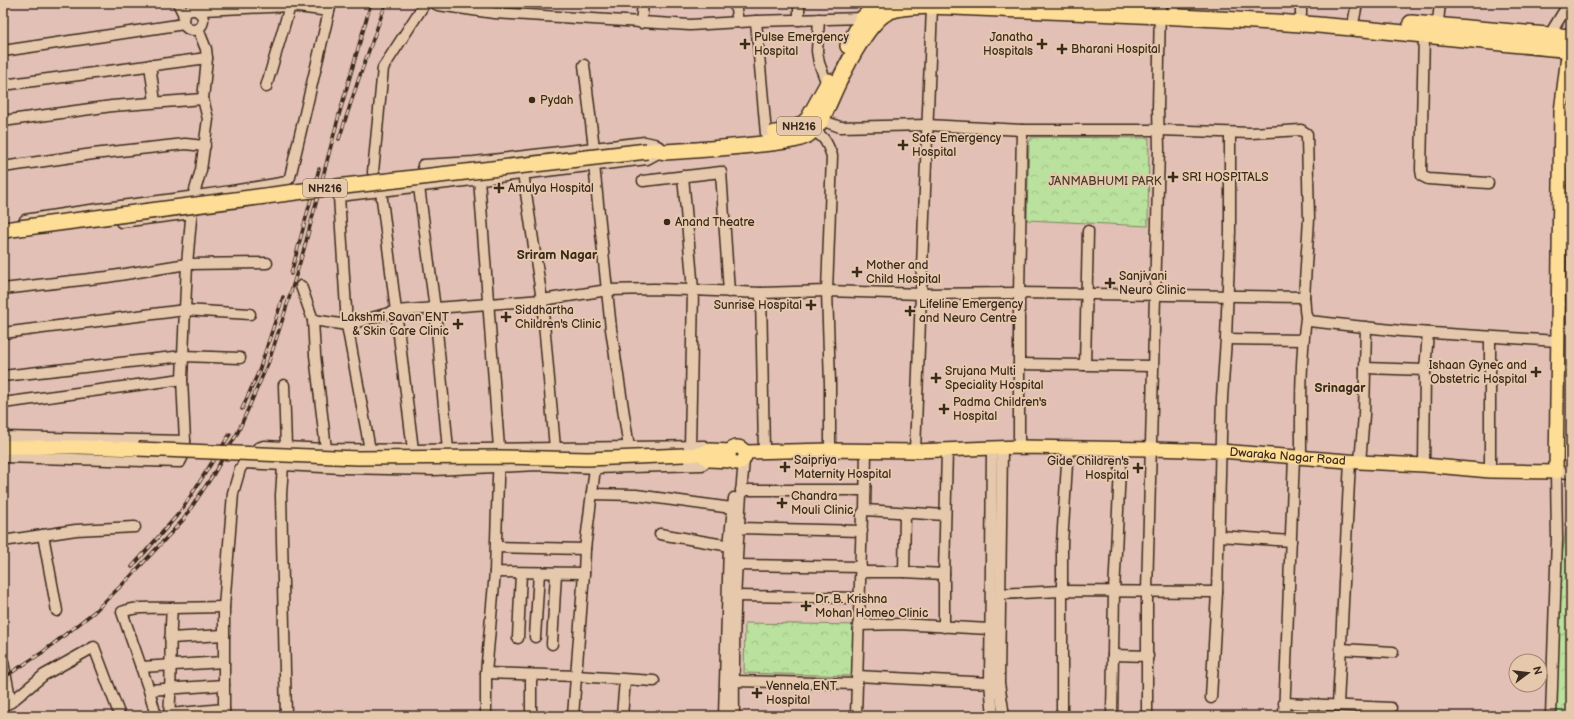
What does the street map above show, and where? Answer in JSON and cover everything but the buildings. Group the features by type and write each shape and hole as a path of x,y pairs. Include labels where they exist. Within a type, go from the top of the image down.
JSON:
{"highway":[{"name":"NH216","path":"1078,3 1168,10 1317,25 1433,32 1570,43"},
{"name":"NH216","path":"873,9 889,11 902,7 932,6 1168,10 1301,9 1433,32 1550,34 1570,43"},
{"name":"NH216","path":"812,125 808,119 827,84 873,9"},
{"name":"NH216","path":"656,150 683,151 784,141 804,137 872,26 873,9"},
{"name":"NH216","path":"3,230 318,189 656,150 782,132 812,125"}],"main road":[{"path":"1556,472 1561,112 1570,43"},
{"name":"Dwaraka Nagar Road","path":"3,447 80,447 358,458 499,457 588,459 687,451 706,455 737,458 764,452 830,450 915,451 997,448 1151,449 1221,451 1490,471 1556,472"}],"street":[{"path":"178,3 188,29 198,29 201,27 203,21 199,12"},
{"path":"414,450 381,191 373,172 383,68 425,3"},
{"path":"434,3 438,5 494,13 690,25 819,19 873,9"},
{"path":"641,23 643,3"},
{"path":"735,3 738,22"},
{"path":"799,3 799,20"},
{"path":"1354,18 1357,3"},
{"path":"1440,3 1433,32 1421,170 1422,176 1428,179 1488,183"},
{"path":"1550,34 1569,3"},
{"path":"3,51 184,20 193,10 199,12 203,10 290,6 330,7 290,177 286,182 193,198 54,215 3,230"},
{"path":"266,87 290,6"},
{"path":"915,451 932,6"},
{"path":"1148,716 1147,591 1159,130 1158,108 1168,10"},
{"path":"819,19 817,51 819,63 827,84"},
{"path":"756,21 766,134"},
{"path":"3,457 180,462 183,456 185,441 182,379 188,264 193,198 201,170 208,119 203,99 207,58 206,49 198,29"},
{"path":"3,85 207,58"},
{"path":"150,65 154,102"},
{"path":"584,65 594,148"},
{"path":"3,121 112,106 203,99"},
{"path":"812,125 840,127 927,125 1022,130 1159,130 1230,133 1301,130 1307,134 1309,219 1304,297 1306,318 1303,340 1298,457 1291,541 1284,716"},
{"path":"812,125 822,136 832,156 827,291 830,384 830,450"},
{"path":"1019,448 1019,293 1022,130"},
{"path":"1210,698 1218,592 1222,398 1228,297 1230,133"},
{"path":"370,450 347,325 339,196 647,159 656,150 654,144 645,142 474,162 423,165"},
{"path":"3,167 94,154 186,144 205,146"},
{"path":"594,165 618,382 629,448"},
{"path":"643,181 721,172 729,292"},
{"path":"523,173 542,300 555,448"},
{"path":"172,608 170,638 171,689 169,715 224,712 224,607 233,493 242,466 261,446 370,450 629,448 687,451 693,290 683,176"},
{"path":"478,179 499,448 495,572 486,673 486,716"},
{"path":"419,187 435,309 448,450"},
{"path":"3,230 192,213"},
{"path":"1085,365 1088,231"},
{"path":"3,289 108,277 188,264 267,263"},
{"path":"302,286 313,320 315,355 326,449"},
{"path":"313,320 347,325 396,311 542,300 608,290 654,289 761,293 827,291 922,294 1019,293 1304,297"},
{"path":"761,293 764,452"},
{"path":"3,333 185,310 250,314"},
{"path":"1306,318 1309,321 1428,333 1557,341"},
{"path":"1338,705 1355,461 1365,368 1366,327"},
{"path":"1424,465 1425,370 1428,333"},
{"path":"1490,337 1490,471"},
{"path":"1226,339 1303,340"},
{"path":"3,376 183,356 240,358"},
{"path":"1019,364 1153,366"},
{"path":"1365,368 1425,370"},
{"path":"3,403 182,379"},
{"path":"284,385 286,447"},
{"path":"3,437 185,441"},
{"path":"997,448 1000,594 999,683 1004,716"},
{"path":"993,716 990,683 989,630 997,448"},
{"path":"1062,716 1063,647 1061,591 1068,448"},
{"path":"1112,716 1114,592 1122,449"},
{"path":"856,716 862,514 865,510 866,450"},
{"path":"944,627 947,450"},
{"path":"242,466 283,465 434,470 537,465 595,468 702,465 706,455"},
{"path":"734,716 733,681 737,565 734,546 739,528 736,509 741,490 737,458"},
{"path":"724,716 736,509 737,458"},
{"path":"283,465 281,495 286,716"},
{"path":"573,716 585,549 595,468"},
{"path":"1551,716 1557,539 1556,472 1571,473"},
{"path":"741,490 865,490"},
{"path":"592,494 636,495 736,509"},
{"path":"865,510 945,514"},
{"path":"904,572 905,513"},
{"path":"3,540 76,530 135,527"},
{"path":"739,528 862,531"},
{"path":"660,534 734,546"},
{"path":"43,535 57,612"},
{"path":"1219,536 1291,541"},
{"path":"496,547 585,549"},
{"path":"737,565 944,574"},
{"path":"495,572 584,573"},
{"path":"518,638 521,573"},
{"path":"534,638 539,573"},
{"path":"552,644 556,573"},
{"path":"1000,594 1061,591 1218,592"},
{"path":"735,596 859,598"},
{"path":"156,716 122,612 144,608 224,607"},
{"path":"858,625 899,624 989,630"},
{"path":"170,638 224,635"},
{"path":"7,704 44,675 94,647 120,716"},
{"path":"1342,650 1393,652"},
{"path":"1113,655 1148,656"},
{"path":"3,662 7,704"},
{"path":"141,667 224,662"},
{"path":"486,673 576,676 654,681"},
{"path":"531,675 531,716"},
{"path":"622,716 625,680"},
{"path":"733,681 857,680 990,683"},
{"path":"148,690 224,685"},
{"path":"1284,703 1391,708"}],"green space":[{"name":"JANMABHUMI PARK","path":"1032,137 1149,138 1148,226 1027,220 1029,143"},
{"path":"1571,497 1571,716 1556,716 1562,556"},
{"path":"745,623 856,625 855,676 744,673"}],"railway":[{"path":"3,678 43,652 94,612 129,578 183,520 213,475 238,432 269,361 283,318 304,249 339,115 371,3"},
{"path":"339,139 386,3"},
{"path":"291,274 319,169"},
{"path":"242,409 259,371 283,297"},
{"path":"132,567 181,511 230,434"}],"place":[{"name":"Pulse Emergency Hospital","path":"745,44"},
{"name":"Janatha Hospitals","path":"1042,44"},
{"name":"Bharani Hospital","path":"1062,49"},
{"name":"Pydah","path":"532,100"},
{"name":"Safe Emergency Hospital","path":"903,145"},
{"name":"SRI HOSPITALS","path":"1173,177"},
{"name":"Amulya Hospital","path":"499,188"},
{"name":"Anand Theatre","path":"667,222"},
{"name":"Mother and Child Hospital","path":"857,272"},
{"name":"Sanjivani Neuro Clinic","path":"1110,283"},
{"name":"Sunrise Hospital","path":"811,305"},
{"name":"Lifeline Emergency and Neuro Centre","path":"910,311"},
{"name":"Siddhartha Children's Clinic","path":"506,317"},
{"name":"Lakshmi Savan ENT & Skin Care Clinic","path":"458,324"},
{"name":"Ishaan Gynec and Obstetric Hospital","path":"1536,372"},
{"name":"Srujana Multi Speciality Hospital","path":"936,378"},
{"name":"Padma Children's Hospital","path":"944,409"},
{"name":"Saipriya Maternity Hospital","path":"785,467"},
{"name":"Gide Children's Hospital","path":"1138,468"},
{"name":"Chandra Mouli Clinic","path":"782,503"},
{"name":"Dr. B. Krishna Mohan Homeo Clinic","path":"806,606"},
{"name":"Vennela ENT Hospital","path":"757,693"}],"district":[{"name":"Sriram Nagar","path":"557,255"},
{"name":"Srinagar","path":"1340,388"}]}
